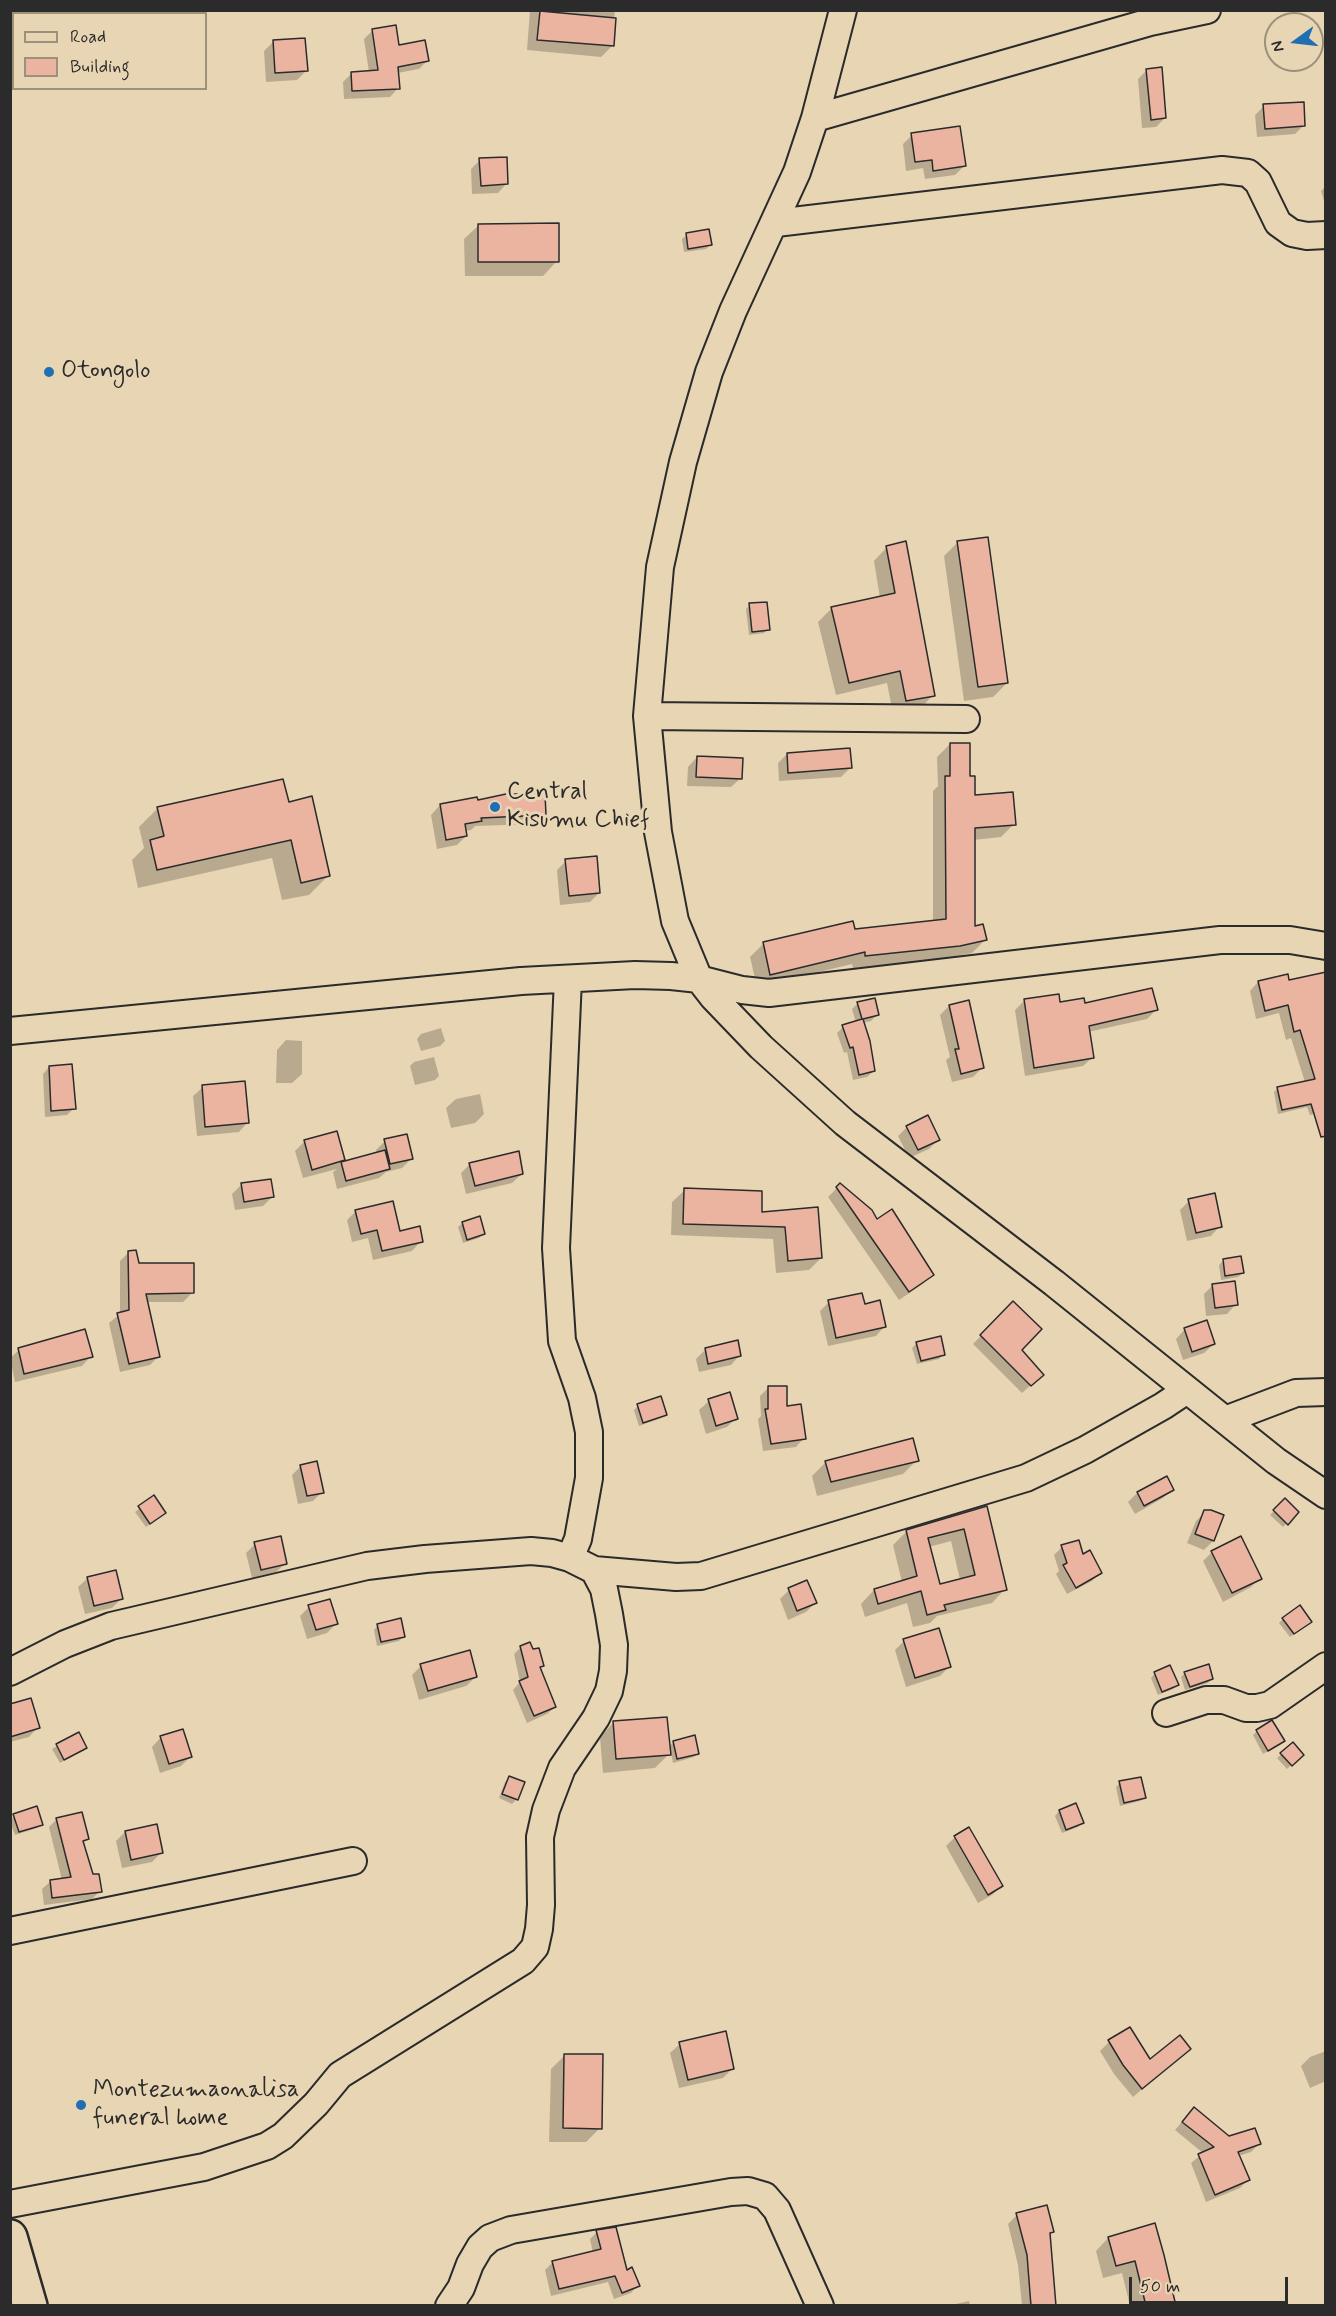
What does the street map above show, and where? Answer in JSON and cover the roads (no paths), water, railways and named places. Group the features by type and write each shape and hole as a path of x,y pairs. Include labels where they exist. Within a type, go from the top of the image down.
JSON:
{"highway":[{"path":"10,2236 30,2306"}],"street":[{"path":"843,10 798,172 733,311 717,352 683,462 660,567 647,716 658,832 675,921 699,979 713,997 761,1047 845,1123 976,1222 1276,1461 1326,1495"},
{"path":"814,118 1150,22 1207,10"},
{"path":"776,223 1222,170 1248,174 1258,183 1278,223 1292,233 1307,236 1326,235"},
{"path":"647,716 966,719"},
{"path":"10,1031 237,1008 568,979 635,975 671,976 699,979 742,990 769,993 1220,940 1290,940 1326,946"},
{"path":"568,979 556,1248 562,1341 582,1398 588,1432 589,1478 578,1539 570,1558"},
{"path":"10,1672 65,1644 111,1626 367,1566 531,1551 570,1558 594,1570 676,1577 701,1576 1015,1482 1085,1450 1163,1406 1187,1389"},
{"path":"1225,1420 1296,1393 1326,1392"},
{"path":"10,2204 204,2167 267,2146 283,2136 316,2104 340,2075 523,1961 535,1947 539,1929 540,1837 546,1810 562,1768 596,1718 609,1691 613,1671 614,1645 609,1614 604,1589 594,1570"},
{"path":"1166,1713 1206,1700 1224,1700 1246,1708 1270,1705 1326,1666"},
{"path":"10,1931 352,1861"},
{"path":"449,2306 461,2288 470,2264 480,2247 490,2238 511,2230 748,2191 765,2196 777,2210 820,2306"}],"place":[{"name":"Otongolo","path":"49,372"},
{"name":"Central Kisumu Chief","path":"495,807"},
{"name":"Montezumaonalisa funeral home","path":"81,2105"}]}
